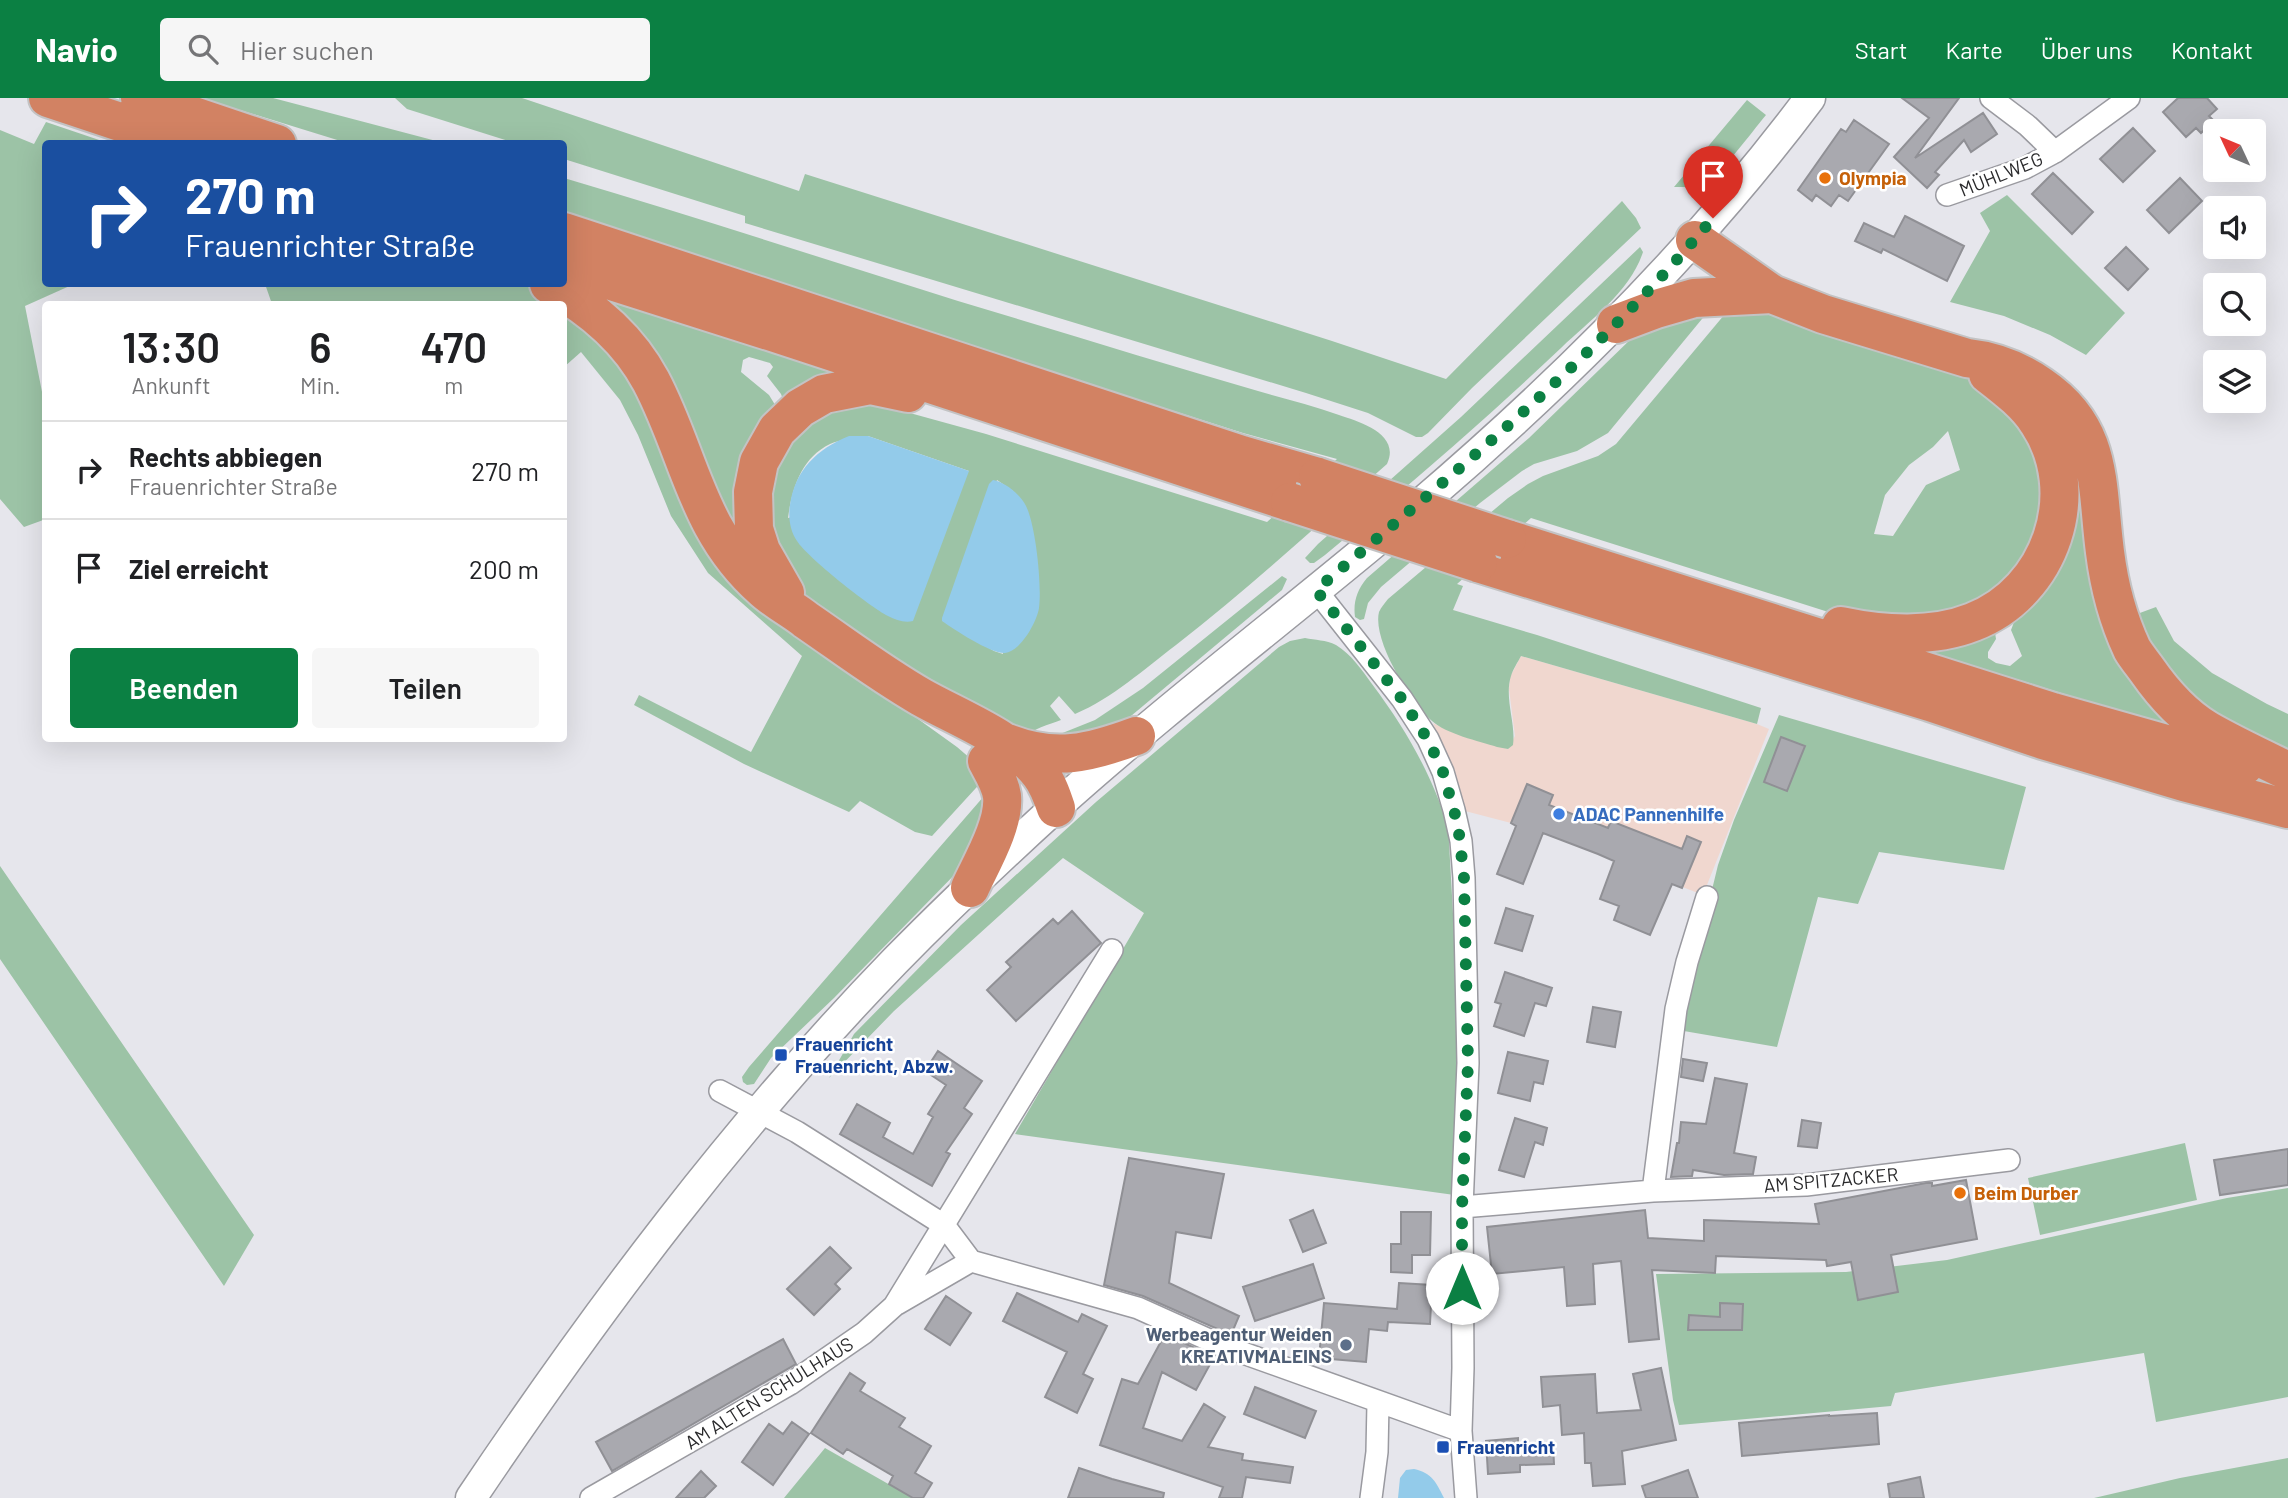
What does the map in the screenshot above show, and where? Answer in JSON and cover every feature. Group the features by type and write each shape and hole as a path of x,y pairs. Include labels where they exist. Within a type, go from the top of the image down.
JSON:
{"highway":[{"path":"48,98 174,140"},
{"path":"140,98 265,140"},
{"path":"567,233 1229,451 1318,477 2040,708 2197,754 2288,777"},
{"path":"1695,240 1772,294 1823,314 1967,358 1989,360 2021,373 2047,390 2072,412 2087,439 2098,477 2112,593 2133,650 2158,686 2206,729 2288,771"},
{"path":"567,267 1478,563 1930,702 2043,740 2183,782 2288,809"},
{"path":"555,287 590,309 609,326 638,360 661,402 698,498 721,541 764,591 854,654 921,697 957,715 993,750 1029,761 1041,775 1056,808"},
{"path":"1616,324 1694,299 1772,294"},
{"path":"1689,596 1862,631 1891,633 1951,629 1974,622 2021,592 2039,569 2051,542 2057,514 2059,479 2051,446 2038,421 2010,390 1967,358"},
{"path":"797,613 761,551 754,529 753,492 759,462 777,430 800,408 824,394 870,385 1026,416"},
{"path":"993,750 1047,754 1091,751 1136,736"},
{"path":"970,888 1002,809 993,750"}],"main road":[{"path":"471,1498 605,1307 760,1111 860,999 970,888 1136,736 1420,504 1616,324 1695,240 1773,148 1810,98"}],"street":[{"name":"MÜHLWEG","path":"1991,98 2028,126 2055,152"},
{"name":"MÜHLWEG","path":"1947,195 2025,168 2055,152 2129,98"},
{"path":"1316,590 1402,699 1428,740 1443,772 1461,841 1468,1063 1462,1208 1461,1431 1466,1498"},
{"path":"1653,1191 1676,1009 1686,962 1707,897"},
{"name":"AM ALTEN SCHULHAUS","path":"591,1498 790,1384 864,1333 894,1306 1112,950"},
{"path":"720,1091 797,1132 944,1225 971,1261 1138,1308 1218,1344 1461,1431"},
{"name":"AM SPITZACKER","path":"1462,1208 1653,1191 1806,1185 2009,1160"},
{"path":"894,1306 971,1261"},
{"path":"1371,1498 1377,1452 1378,1403"}],"shaded area":[{"path":"1521,656 1769,729 1703,895 1539,831 1537,835 1511,823 1465,811 1433,723 1449,731 1508,749 1515,736 1510,677"}],"green space":[{"path":"201,98 273,98 433,140 337,140"},
{"path":"395,98 522,98 799,191 805,174 1446,379 1622,201 1641,228 1428,433 1416,437 1368,413 1306,393 745,223 745,216 567,160 567,140 505,140 407,109"},
{"path":"1747,100 1766,115 1735,153 1718,172 1701,184 1674,187"},
{"path":"46,122 99,140 42,140 42,287 67,287 25,306 42,392 42,520 24,527 0,499 0,130 34,144"},
{"path":"567,179 958,301 1319,408 1367,426 1384,437 1390,454 1387,464 1230,601 1102,700 1075,714 1059,696 1050,706 1061,720 1036,729 1024,739 829,618 785,580 763,493 794,434 825,413 870,402 986,434 1267,522 1337,459 1243,433 567,215","holes":["868,436 969,471 788,518 795,486 805,466 820,450 834,442","997,480 1013,491 1003,654 943,621"]},
{"path":"2007,195 2125,313 2086,355 2050,335 2004,316 1950,302 1990,231 1980,213"},
{"path":"1640,247 1643,252 1629,280 1596,316 1474,427 1325,555 1314,563 1305,558 1461,417"},
{"path":"266,287 534,287 561,301 271,301"},
{"path":"587,292 862,381 785,405 781,394 767,376 773,367 770,363 749,357 743,360 741,372 769,395 777,408 751,551"},
{"path":"567,305 602,334 673,456 886,696 957,747 986,777 932,836 915,832 860,801 849,812 744,764 634,705 639,695 751,752 802,656 708,573 671,516 638,435 620,400 581,352 567,364"},
{"path":"1711,308 1608,433 1577,451 1534,464 1522,471 1381,587 1368,603 1364,619 1355,617 1356,596 1367,578 1529,438 1635,335"},
{"path":"1730,308 1745,309 1809,323 1956,369 1986,386 2014,412 2047,485 2025,569 1963,613 1844,617 1531,518 1457,584 1463,586 1453,610 1761,708 1757,724 1521,656 1509,684 1513,745 1508,749 1497,747 1438,726 1423,712 1404,686 1387,654 1378,624 1381,608 1388,599 1528,484 1598,456 1616,444","holes":["1948,431 1960,470 1926,485 1893,536 1874,534 1885,495 1909,465 1933,447"]},
{"path":"2032,393 2089,502 2188,732 1902,644 1994,626 1996,639 1988,652 1988,658 2010,666 2022,656 2011,630 2019,609 2051,572"},
{"path":"1282,576 1287,579 1282,590 1119,726 1050,738 1095,720 1143,688"},
{"path":"2156,607 2174,641 2212,673 2288,714 2288,752 2202,716 2129,617"},
{"path":"1305,638 1336,645 1360,668 1396,718 1416,752 1448,825 1469,1197 1015,1134 1144,913 1063,858 894,1011 829,1078 854,1034 961,925 1096,802 1279,647"},
{"path":"1779,715 2026,787 2004,870 1879,852 1858,904 1818,897 1777,1047 1678,1030 1718,865 1734,820"},
{"path":"991,788 964,865 834,998 771,1058 754,1084 747,1085 743,1082 742,1077 749,1067"},
{"path":"0,866 254,1235 224,1286 0,959"},
{"path":"2185,1143 2197,1200 2040,1235 2028,1178"},
{"path":"2288,1188 2288,1397 2156,1422 2144,1353 1895,1393 1891,1406 1679,1425 1673,1400 1656,1274 1846,1272 1947,1260 2227,1198"},
{"path":"825,1448 913,1498 784,1498"},
{"path":"2288,1458 2288,1498 2094,1498 2180,1478"}],"water":[{"path":"849,436 868,436 969,471 913,621 894,619 868,603 813,558 793,533 789,519 790,505 802,471 827,447"},
{"path":"993,480 1012,490 1026,506 1033,527 1039,571 1040,598 1035,621 1022,642 1005,653 982,646 942,621 989,484"},
{"path":"1414,1469 1433,1479 1444,1498 1398,1498 1400,1478 1406,1470"}],"building":[{"path":"1902,98 1959,98 1915,158 1983,113 1997,134 1971,152 1964,140 1935,172 1939,175 1927,188 1894,157 1929,118"},
{"path":"2178,98 2207,98 2217,109 2209,116 2212,119 2203,119 2201,133 2196,128 2186,137 2163,112"},
{"path":"1854,120 1889,144 1848,201 1839,195 1831,206 1816,195 1812,201 1798,190 1841,129 1846,132"},
{"path":"2133,128 2155,151 2123,182 2100,159"},
{"path":"2053,173 2093,212 2072,234 2032,194"},
{"path":"2180,178 2202,201 2169,233 2147,210"},
{"path":"1905,216 1964,246 1947,281 1883,249 1881,253 1855,241 1864,223 1894,237"},
{"path":"2126,247 2148,269 2128,290 2105,268"},
{"path":"1781,737 1805,746 1787,791 1764,782"},
{"path":"1527,784 1553,795 1549,805 1608,828 1611,821 1682,849 1687,836 1701,842 1682,888 1672,884 1650,935 1614,920 1619,906 1600,899 1614,861 1598,854 1543,833 1523,884 1497,874 1516,826 1511,823"},
{"path":"1506,908 1533,916 1522,951 1495,943"},
{"path":"1072,911 1101,943 1016,1021 987,990 1011,967 1006,962 1053,919 1058,924"},
{"path":"1505,972 1552,988 1546,1006 1535,1003 1524,1036 1494,1026 1501,1004 1495,1002"},
{"path":"1593,1007 1621,1012 1615,1047 1587,1042"},
{"path":"938,1051 982,1081 964,1108 972,1114 946,1152 950,1154 932,1186 840,1134 857,1104 890,1123 883,1137 913,1154 933,1117 928,1114 946,1085 925,1071"},
{"path":"1508,1052 1548,1061 1543,1084 1534,1082 1530,1101 1498,1093"},
{"path":"1683,1059 1707,1063 1703,1081 1681,1077"},
{"path":"1715,1078 1747,1084 1734,1153 1756,1157 1753,1174 1724,1175 1693,1170 1692,1176 1671,1177 1681,1122 1706,1124"},
{"path":"1515,1118 1547,1128 1543,1145 1535,1142 1524,1177 1499,1170"},
{"path":"1802,1120 1821,1123 1817,1148 1798,1146"},
{"path":"2288,1149 2288,1185 2220,1195 2214,1160"},
{"path":"1129,1158 1224,1174 1211,1238 1176,1232 1169,1283 1239,1316 1231,1335 1143,1296 1104,1285"},
{"path":"1966,1180 1977,1239 1891,1255 1898,1292 1858,1300 1851,1262 1827,1266 1826,1260 1716,1256 1715,1273 1652,1270 1659,1339 1629,1342 1621,1261 1593,1264 1595,1304 1567,1306 1564,1267 1492,1274 1487,1227 1645,1210 1648,1238 1704,1241 1704,1220 1819,1224 1815,1204 1926,1183 1932,1183 1932,1186"},
{"path":"1313,1210 1326,1243 1303,1252 1290,1220"},
{"path":"1401,1212 1431,1212 1430,1255 1412,1255 1412,1273 1391,1272 1391,1244 1401,1244"},
{"path":"830,1247 851,1268 835,1284 840,1289 814,1315 787,1289"},
{"path":"1313,1264 1324,1298 1255,1321 1243,1287"},
{"path":"1399,1283 1432,1285 1430,1324 1388,1322 1387,1331 1369,1329 1366,1362 1319,1358 1324,1303 1397,1309"},
{"path":"1017,1293 1078,1322 1082,1314 1107,1326 1083,1374 1093,1379 1077,1413 1045,1397 1067,1352 1003,1321"},
{"path":"946,1296 971,1313 950,1345 925,1329"},
{"path":"1720,1303 1743,1304 1742,1330 1688,1330 1689,1315 1720,1317"},
{"path":"1165,1334 1214,1357 1196,1390 1162,1372 1143,1428 1182,1441 1204,1404 1225,1417 1208,1447 1243,1454 1242,1460 1293,1467 1290,1483 1246,1477 1242,1498 1219,1498 1223,1487 1100,1445 1122,1379 1138,1384"},
{"path":"783,1339 796,1364 612,1471 596,1442"},
{"path":"1661,1368 1676,1440 1622,1451 1625,1484 1593,1486 1591,1463 1585,1463 1584,1433 1562,1435 1560,1405 1543,1407 1541,1377 1595,1374 1597,1413 1641,1410 1633,1374"},
{"path":"850,1373 865,1383 860,1391 905,1418 899,1427 931,1446 915,1473 932,1483 923,1498 913,1498 889,1484 893,1476 847,1449 843,1454 811,1433"},
{"path":"1255,1387 1316,1411 1305,1438 1244,1414"},
{"path":"1877,1413 1879,1444 1742,1456 1739,1423"},
{"path":"792,1422 809,1434 773,1485 742,1462 769,1424 783,1434"},
{"path":"1518,1438 1518,1446 1553,1444 1554,1464 1520,1465 1520,1472 1488,1474 1486,1441"},
{"path":"1079,1468 1164,1493 1163,1498 1068,1498"},
{"path":"1688,1470 1698,1498 1646,1498 1642,1486"},
{"path":"701,1471 716,1486 704,1498 676,1498"},
{"path":"1920,1477 1924,1498 1890,1498 1888,1484"}],"place":[{"name":"Olympia","path":"1825,178"},
{"name":"ADAC Pannenhilfe","path":"1559,814"},
{"name":"Frauenricht Frauenricht, Abzw.","path":"781,1055"},
{"name":"Beim Durber","path":"1960,1193"},
{"name":"Werbeagentur Weiden KREATIVMALEINS","path":"1346,1345"},
{"name":"Frauenricht","path":"1443,1447"}],"route":[{"path":"1462,1288 1462,1208 1468,1063 1464,878 1458,825 1443,772 1428,740 1402,699 1316,590 1420,504 1616,324 1713,218"}]}
